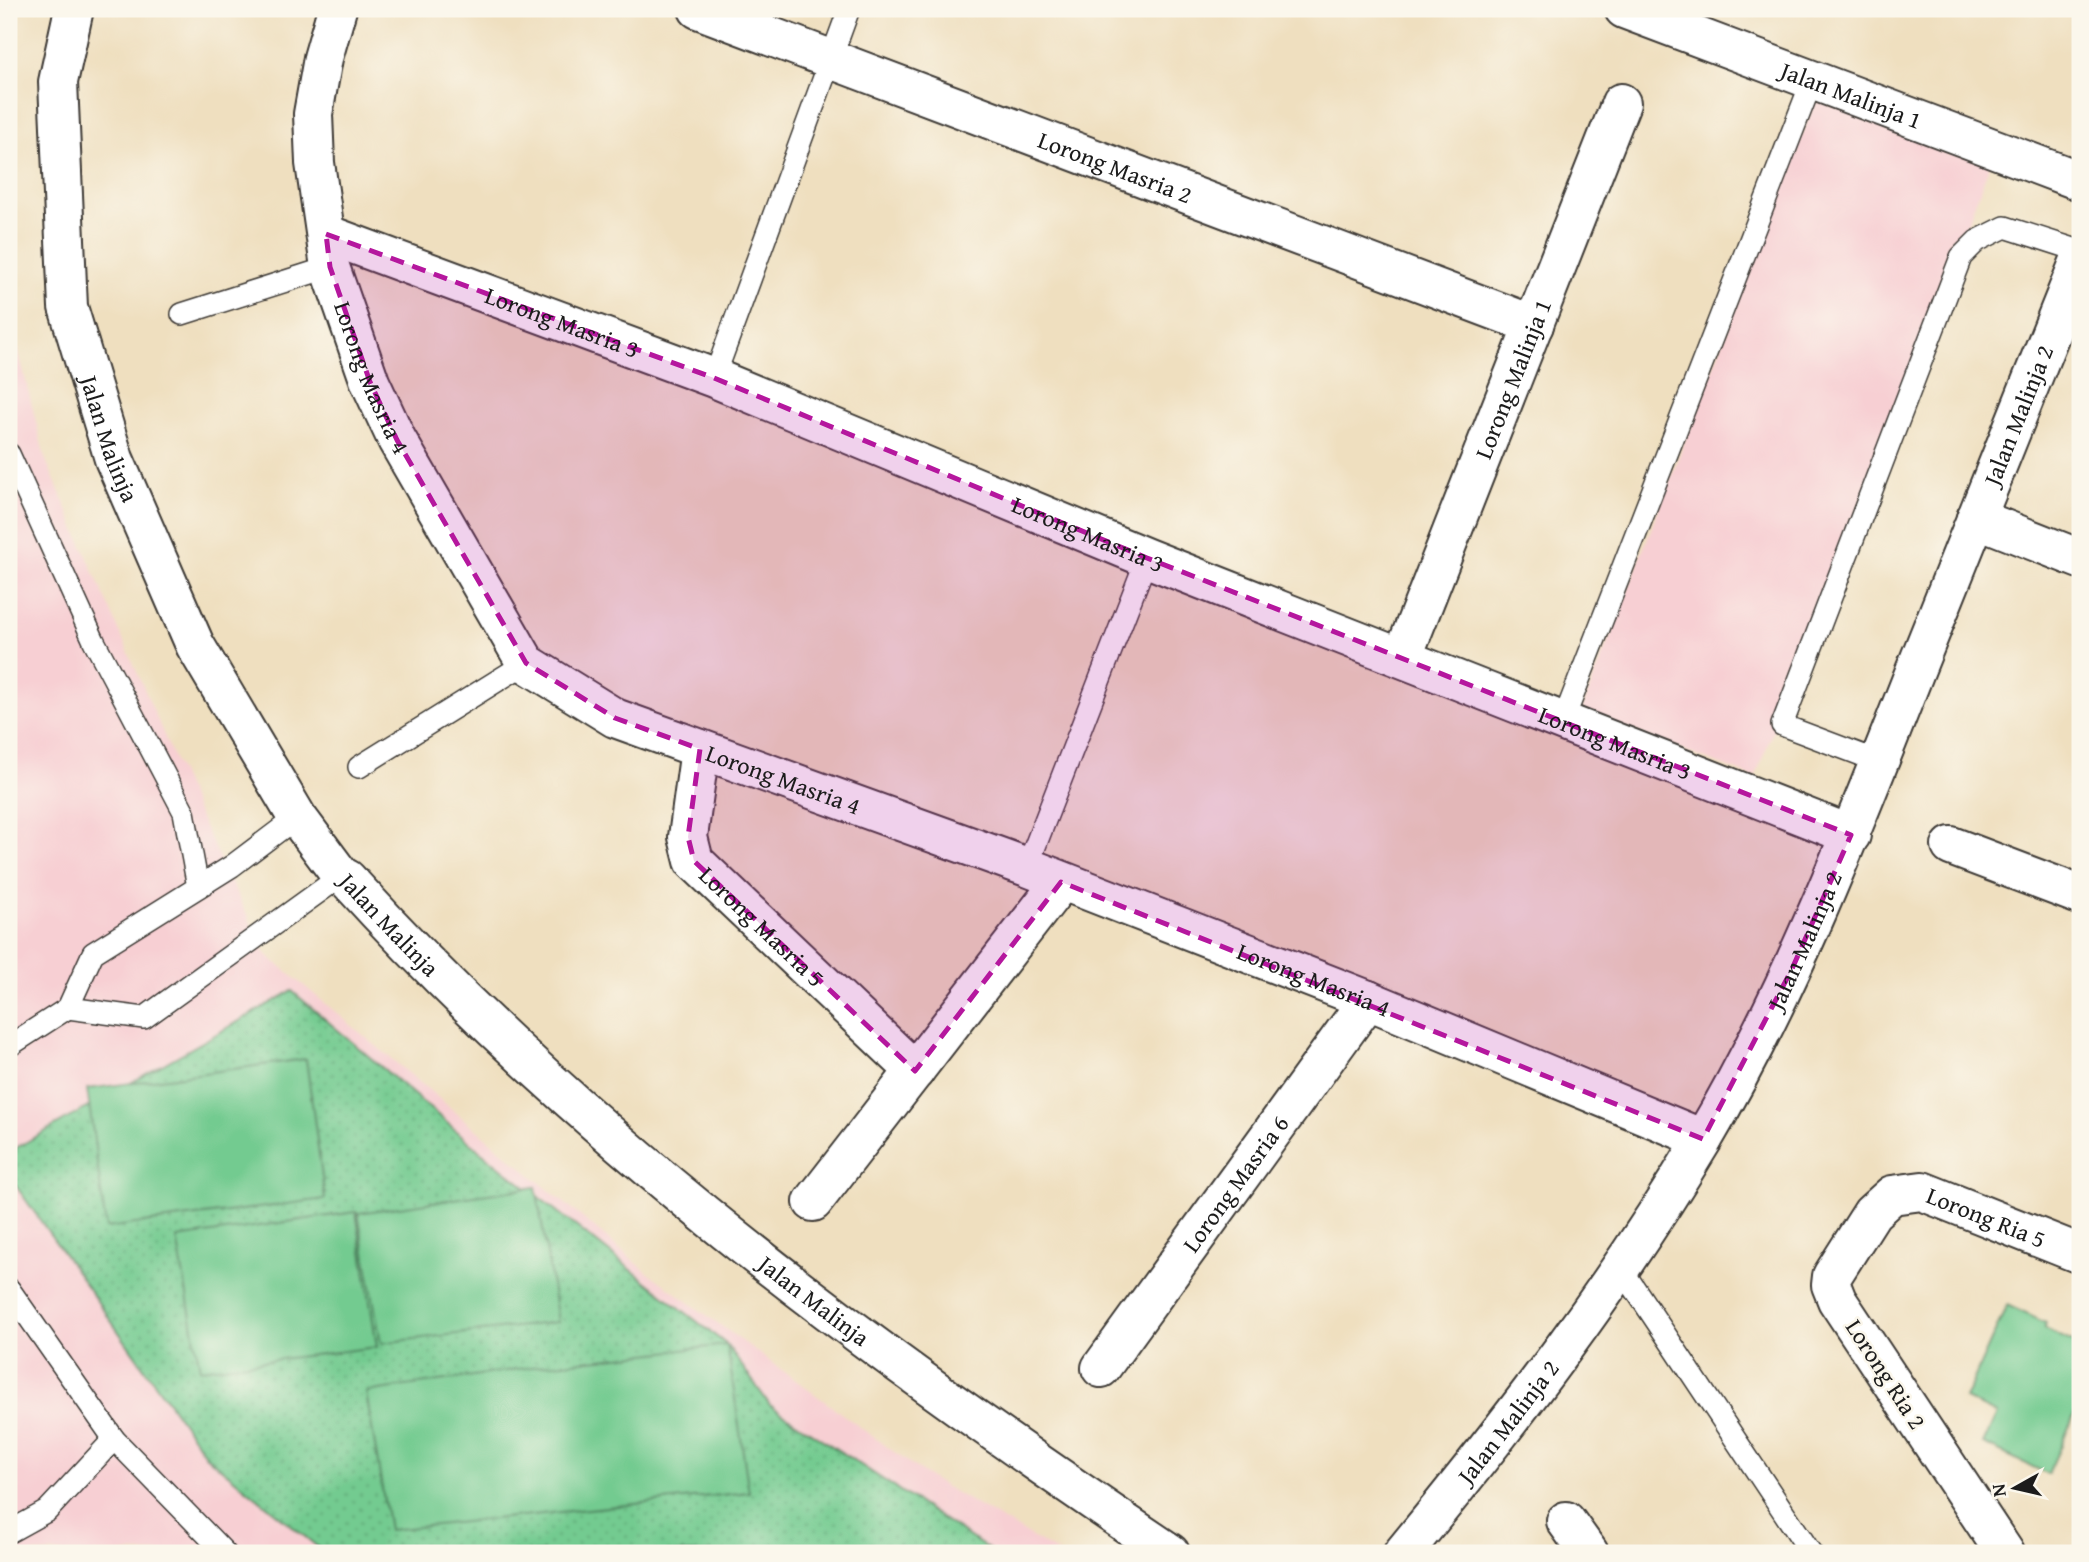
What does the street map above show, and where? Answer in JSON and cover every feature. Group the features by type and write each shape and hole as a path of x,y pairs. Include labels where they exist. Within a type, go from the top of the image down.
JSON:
{"street":[{"name":"Jalan Malinja","path":"74,9 58,82 61,192 71,318 114,459 195,645 297,817 341,876 495,1030 623,1149 712,1223 1046,1469 1170,1553"},
{"name":"Lorong Masria 4","path":"337,9 323,58 313,114 315,163 328,250 370,382 397,440 526,663 615,718 1044,874 1367,1000 1703,1139"},
{"name":"Lorong Masria 2","path":"698,9 1534,326"},
{"name":"Jalan Malinja 1","path":"1645,12 1812,81 2080,181"},
{"name":"Lorong Malinja 1","path":"1402,656 1621,103"},
{"name":"Lorong Masria 3","path":"328,250 714,378 1147,558 1402,656 1851,835"},
{"name":"Jalan Malinja 2","path":"1403,1553 1513,1419 1622,1268 1703,1139 1792,969 1851,835 2080,260"},
{"path":"1976,518 2080,559"},
{"name":"Lorong Masria 5","path":"700,748 688,837 694,860 915,1071"},
{"path":"1951,846 2080,895"},
{"path":"813,1202 915,1071 1044,874"},
{"name":"Lorong Masria 6","path":"1101,1368 1367,1000"},
{"name":"Lorong Ria 5","path":"1892,1195 1922,1191 2080,1254"},
{"name":"Lorong Ria 2","path":"1892,1195 1872,1213 1834,1269 1831,1285 2005,1553"},
{"path":"1566,1521 1589,1553"}],"lane":[{"path":"714,378 849,9"},
{"path":"1563,721 1812,81"},
{"path":"1880,762 1782,724 1961,257 1977,241 2005,227 2080,251"},
{"path":"182,314 328,250"},
{"path":"9,454 94,641 184,812 198,887"},
{"path":"1044,874 1147,558"},
{"path":"359,767 526,663"},
{"path":"9,1046 68,1008 93,953 232,866 297,817"},
{"path":"68,1008 144,1018 341,876"},
{"path":"1622,1268 1811,1553"},
{"path":"9,1289 114,1439 225,1553"},
{"path":"9,1532 47,1511 114,1439"}],"highlighted area":[{"path":"326,234 714,378 1147,558 1851,835 1792,969 1703,1139 1061,882 915,1071 694,861 688,837 700,749 615,718 526,663 397,440 370,382 330,267"}],"shaded area":[{"path":"1816,98 1990,164 1755,778 1581,712"},
{"path":"9,313 45,458 197,812 266,954 646,1271 927,1476 1059,1553 9,1553"}],"green space":[{"path":"292,991 480,1151 727,1345 770,1405 994,1553 325,1553 206,1456 9,1176 9,1152"},
{"path":"306,1059 325,1199 106,1228 87,1089"},
{"path":"536,1187 558,1322 381,1343 358,1213"},
{"path":"356,1212 377,1347 200,1369 177,1238"},
{"path":"2007,1305 2046,1323 2044,1329 2080,1345 2080,1403 2048,1474 1983,1444 1997,1414 1965,1399"},
{"path":"727,1345 749,1492 389,1530 366,1392 545,1365"}]}
